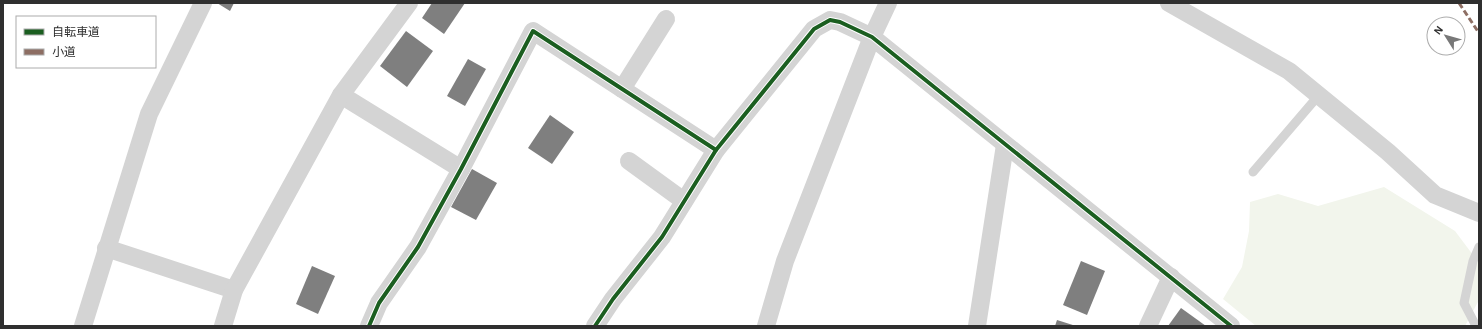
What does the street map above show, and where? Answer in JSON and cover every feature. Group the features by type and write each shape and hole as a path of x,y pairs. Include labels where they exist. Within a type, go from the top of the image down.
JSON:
{"street":[{"path":"83,326 106,248 149,114 203,3"},
{"path":"223,326 234,290 341,95 409,3"},
{"path":"766,326 785,261 872,38 888,3"},
{"path":"1169,3 1289,71 1388,152 1435,195 1479,212"},
{"path":"622,89 666,19"},
{"path":"595,326 613,299 662,237 716,150 814,29 830,20 840,22 872,38 1231,326"},
{"path":"369,326 379,303 418,247 461,169 533,31 716,150"},
{"path":"341,95 461,169"},
{"path":"977,326 1005,145"},
{"path":"629,161 684,201"},
{"path":"106,248 234,290"},
{"path":"1148,326 1170,277"}],"lane":[{"path":"1253,172 1319,95"},
{"path":"1476,326 1464,303 1473,260 1479,247"}],"shaded area":[{"path":"1384,187 1455,231 1479,263 1479,300 1465,326 1256,326 1223,299 1242,267 1249,231 1250,202 1278,194 1318,206"}],"building":[{"path":"217,3 234,3 230,11"},
{"path":"432,3 465,3 444,34 422,18"},
{"path":"406,31 433,51 407,87 380,66"},
{"path":"468,59 486,69 465,106 447,96"},
{"path":"550,115 574,132 552,164 528,148"},
{"path":"472,169 497,183 476,220 451,207"},
{"path":"1081,261 1105,271 1087,315 1063,305"},
{"path":"312,266 335,276 318,314 296,304"},
{"path":"1181,308 1206,326 1168,326"},
{"path":"1057,320 1076,326 1055,326"}],"marked path":[{"path":"1459,3 1479,33"}],"cycle path":[{"path":"595,326 613,299 662,237 716,150 814,29 830,20 840,22 872,37 1231,326"},
{"path":"369,326 379,303 418,247 461,169 533,31 716,150"}]}
